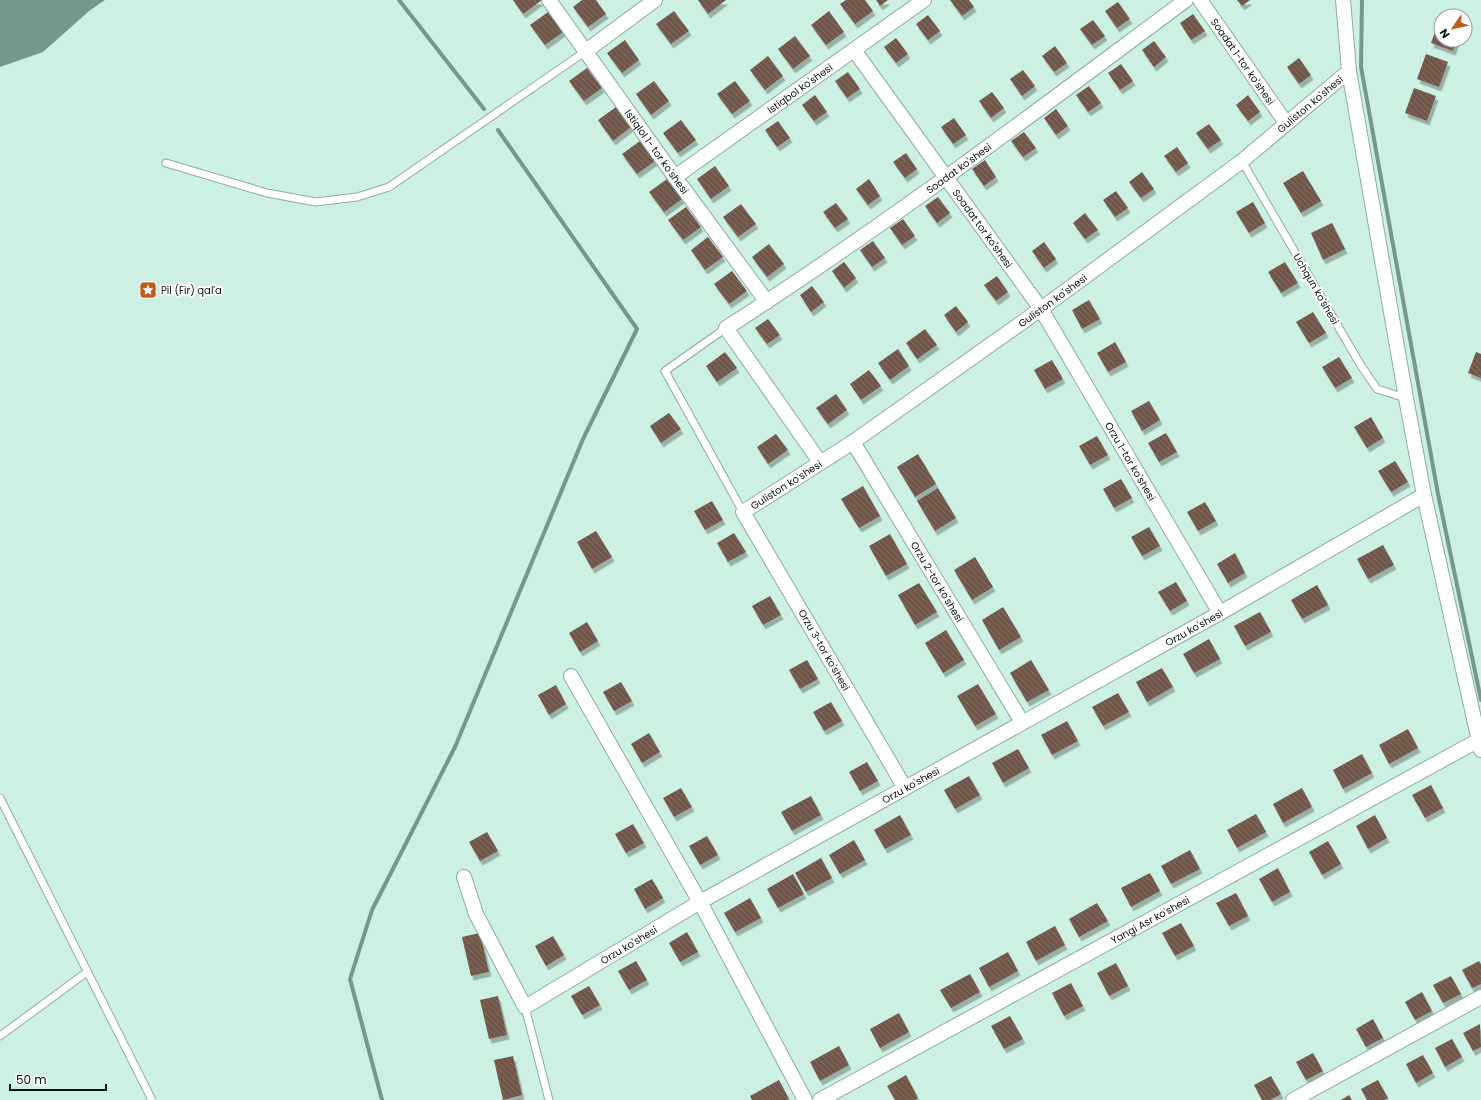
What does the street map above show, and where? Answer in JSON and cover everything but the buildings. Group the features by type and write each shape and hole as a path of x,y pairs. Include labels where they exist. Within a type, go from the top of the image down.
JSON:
{"street":[{"name":"Istiqlol 1- tor ko'shesi","path":"549,0 675,177 767,302"},
{"path":"586,51 655,0"},
{"name":"Istiqbol ko'shesi","path":"675,177 924,0"},
{"name":"Soadat ko'shesi","path":"726,328 767,302 946,178 1186,0"},
{"name":"Soadat 1-tor ko'shesi","path":"1200,0 1286,123"},
{"path":"1343,0 1349,71 1406,398 1424,495 1480,745"},
{"name":"Soadat tor ko'shesi","path":"854,50 1041,309"},
{"name":"Guliston ko'shesi","path":"743,512 853,442 1041,309 1242,161 1349,71"},
{"name":"Orzu 1-tor ko'shesi","path":"1041,309 1220,613"},
{"path":"726,328 820,462"},
{"name":"Orzu 2-tor ko'shesi","path":"853,442 1022,722"},
{"name":"Orzu ko'shesi","path":"525,1007 700,902 1220,613 1424,495"},
{"name":"Orzu 3-tor ko'shesi","path":"743,512 905,788"},
{"path":"571,676 700,902 805,1100"},
{"name":"Yangi Asr ko'shesi","path":"820,1100 1480,745"},
{"path":"464,877 476,914 525,1007"},
{"path":"1293,1100 1481,997"}],"lane":[{"path":"166,163 267,193 316,202 357,197 389,187 586,51"},
{"name":"Uchqun ko'shesi","path":"1242,161 1360,364 1377,389 1406,398"},
{"path":"726,328 665,371 743,512"},
{"path":"0,798 152,1100"},
{"path":"0,1036 87,972"},
{"path":"525,1007 549,1100"}],"shaded area":[{"path":"0,0 105,0 89,11 43,52 0,67"}],"waterway":[{"path":"399,0 484,109"},
{"path":"1362,0 1361,67 1438,494 1481,700"},
{"path":"382,1100 350,979 372,910 455,747 583,439 637,329 498,130"}],"place":[{"name":"Pil (Fir) qal'a","path":"148,290"}]}
